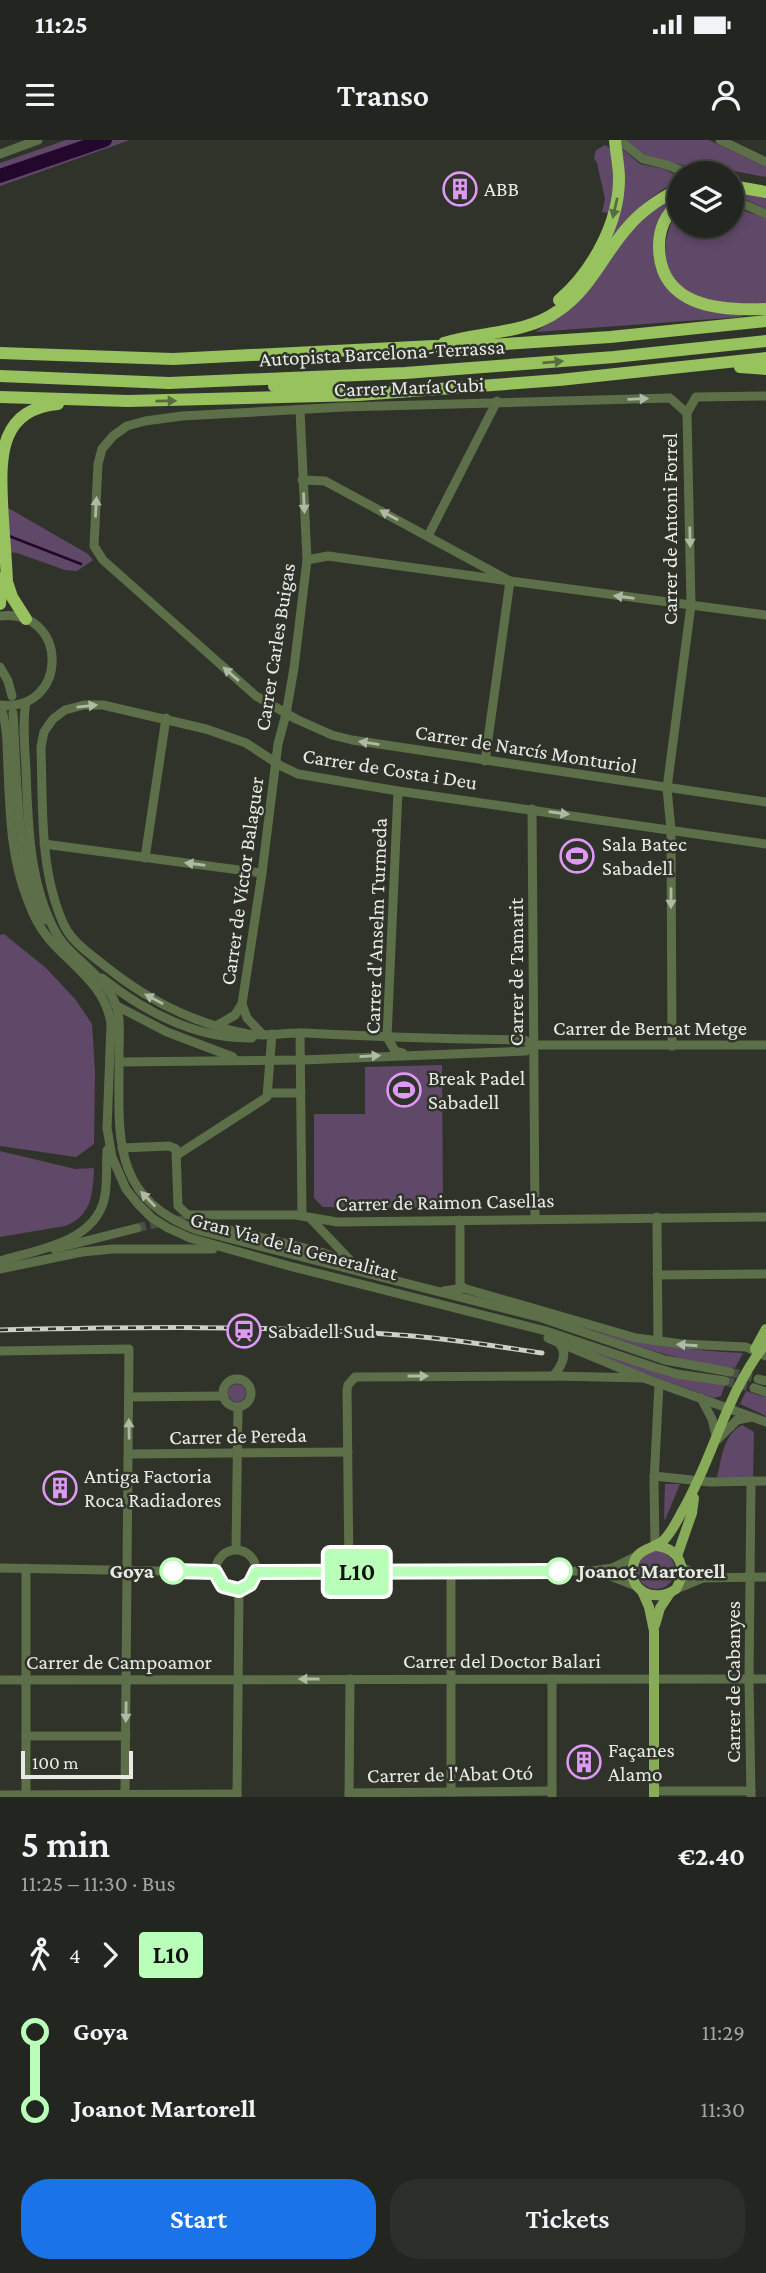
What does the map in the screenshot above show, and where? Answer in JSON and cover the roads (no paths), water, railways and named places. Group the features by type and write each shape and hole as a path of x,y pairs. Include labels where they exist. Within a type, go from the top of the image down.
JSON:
{"highway":[{"path":"520,327 565,296 583,274 604,238 614,215 618,189 617,140"},
{"path":"744,181 766,184"},
{"path":"744,188 766,192"},
{"path":"434,346 460,338 489,335 549,317 580,291 635,219 667,195"},
{"path":"667,219 663,224 659,244 663,270 677,291 703,305 766,309"},
{"name":"Autopista Barcelona-Terrassa","path":"0,353 173,359 460,347 584,339 766,321"},
{"name":"Autopista Barcelona-Terrassa","path":"0,376 169,383 405,373 497,367 766,341"},
{"path":"0,604 4,559 2,451 6,436 20,418 38,408 54,404 272,398 410,390 766,358"},
{"path":"711,365 766,369"},
{"path":"169,383 410,390"},
{"path":"0,397 128,401"},
{"path":"0,539 9,590 26,619"}],"main road":[{"path":"654,1794 654,1631 649,1607 632,1570 637,1556 656,1546 674,1527 697,1484 727,1406 760,1352 766,1329"},
{"path":"677,1556 697,1484"},
{"path":"654,1631 660,1608 682,1575 677,1556 669,1549 656,1546"},
{"path":"639,1589 659,1597 673,1591"}],"street":[{"path":"0,154 38,140"},
{"path":"617,140 643,159 667,165"},
{"path":"720,140 766,162"},
{"path":"744,204 766,214"},
{"name":"Carrer de Antoni Forrel","path":"671,1046 671,830 667,788 691,605 687,413 696,397 766,396"},
{"name":"Carrer María Cubi","path":"127,426 182,416 497,401 670,398 687,413"},
{"path":"428,536 497,401"},
{"name":"Carrer Carles Buigas","path":"276,763 286,714 307,560 300,411"},
{"name":"Carrer de Narcís Monturiol","path":"127,426 113,436 102,449 98,464 94,546 97,554 256,696 286,714 332,735 352,740 766,802"},
{"path":"302,480 326,481 510,581"},
{"path":"307,560 328,555 766,615"},
{"path":"485,761 510,581"},
{"path":"0,616 13,615 37,626 47,637 53,658 52,672 38,694 26,702 0,705"},
{"path":"0,667 12,696"},
{"path":"26,702 23,718 30,845 41,893 55,933"},
{"name":"Gran Via de la Generalitat","path":"0,705 6,723 12,832 19,875 37,922 86,977 105,1004 111,1024 107,1128 117,1172 126,1189 152,1218 190,1238 545,1331 656,1368 727,1376 665,1360 542,1318 184,1225 167,1216 142,1193 126,1164 122,1148 119,1135 116,1005"},
{"name":"Carrer de Costa i Deu","path":"41,747 44,732 53,719 65,710 84,705 103,705 166,718 246,743 298,774 766,844"},
{"path":"13,713 25,863 37,902 55,933 90,968 116,1005"},
{"path":"145,858 166,718"},
{"path":"0,730 7,746"},
{"name":"Carrer de Bernat Metge","path":"41,747 44,844 51,890 65,927 79,945 140,991 174,1010 216,1026 267,1035 300,1033 524,1041 534,1045 766,1045"},
{"name":"Carrer de Víctor Balaguer","path":"267,1035 247,1018 242,1003 276,763"},
{"name":"Carrer d'Anselm Turmeda","path":"398,790 387,1037 395,1051 405,1054"},
{"name":"Carrer de Tamarit","path":"532,809 536,1219"},
{"path":"44,844 262,873"},
{"path":"60,950 77,962 108,1000 116,1005 167,1032 244,1060"},
{"name":"Carrer de Bernat Metge","path":"90,968 122,993 172,1021 211,1035 257,1038 267,1035"},
{"name":"Carrer de Víctor Balaguer","path":"216,1026 234,1014 242,1003"},
{"path":"300,1033 306,1217 354,1264"},
{"path":"122,1148 169,1146 176,1149 177,1156 267,1097 267,1035"},
{"name":"Carrer de Bernat Metge","path":"119,1062 302,1060 526,1051 534,1045"},
{"path":"269,1093 301,1093"},
{"path":"0,1262 74,1237 85,1230 94,1219 104,1200 107,1128"},
{"name":"Carrer de Raimon Casellas","path":"177,1156 178,1206 186,1214 306,1217 337,1222 766,1217"},
{"path":"657,1217 658,1341"},
{"path":"460,1220 460,1284 463,1289"},
{"path":"206,1224 321,1252 396,1281"},
{"path":"0,1262 137,1228"},
{"path":"0,1269 82,1252 113,1249 235,1251"},
{"path":"657,1275 766,1274"},
{"path":"439,1291 463,1289 569,1317 616,1334 658,1341 746,1347 760,1352"},
{"path":"457,1307 557,1341 659,1384 766,1422"},
{"path":"553,1376 561,1366 564,1356 562,1346 557,1341"},
{"path":"0,1351 129,1349 126,1736 129,1795"},
{"path":"349,1572 347,1390 351,1381 359,1377 644,1378"},
{"path":"240,1380 247,1383 251,1396 244,1405 238,1407 229,1404 224,1395 225,1388 231,1381 240,1380"},
{"path":"759,1383 766,1392"},
{"path":"656,1546 654,1476 659,1384"},
{"path":"129,1396 224,1395"},
{"path":"701,1398 712,1419 714,1440"},
{"path":"236,1549 238,1407"},
{"path":"714,1440 737,1420 753,1416"},
{"name":"Carrer de Pereda","path":"130,1454 348,1452"},
{"path":"654,1476 697,1484 766,1481"},
{"name":"Carrer de Cabanyes","path":"751,1482 751,1794"},
{"path":"236,1549 248,1553 254,1560 256,1572 250,1584 239,1590 223,1586 215,1572 222,1555 236,1549"},
{"path":"256,1572 592,1571 612,1568 637,1556"},
{"path":"682,1567 703,1578"},
{"path":"0,1568 215,1572"},
{"path":"26,1568 26,1795"},
{"path":"592,1571 613,1576 639,1589"},
{"path":"451,1572 451,1792"},
{"path":"673,1591 703,1578 766,1577"},
{"path":"0,1795 237,1796 239,1590"},
{"name":"Carrer de Campoamor","path":"0,1679 238,1679"},
{"name":"Carrer del Doctor Balari","path":"238,1679 766,1679"},
{"path":"349,1679 349,1795"},
{"path":"552,1679 552,1794"},
{"path":"26,1736 126,1736"},
{"name":"Carrer de l'Abat Otó","path":"349,1795 451,1792 552,1794"},
{"path":"654,1794 751,1794"}],"waterway":[{"path":"0,176 105,140"},
{"path":"9,536 81,564"}],"tunnel":[{"path":"177,1220 206,1224"},
{"path":"137,1228 163,1222"},
{"path":"730,1372 758,1379"},
{"path":"725,1381 754,1388"}],"railway":[{"path":"0,1330 249,1328 349,1332 417,1336 542,1353"}],"place":[{"name":"ABB","path":"460,189"},
{"name":"Sala Batec Sabadell","path":"577,856"},
{"name":"Break Padel Sabadell","path":"404,1090"},
{"name":"Sabadell Sud","path":"244,1331"},
{"name":"Antiga Factoria Roca Radiadores","path":"60,1488"},
{"name":"Goya","path":"173,1571"},
{"name":"Joanot Martorell","path":"559,1571"},
{"name":"Façanes Alamo","path":"584,1762"}]}
